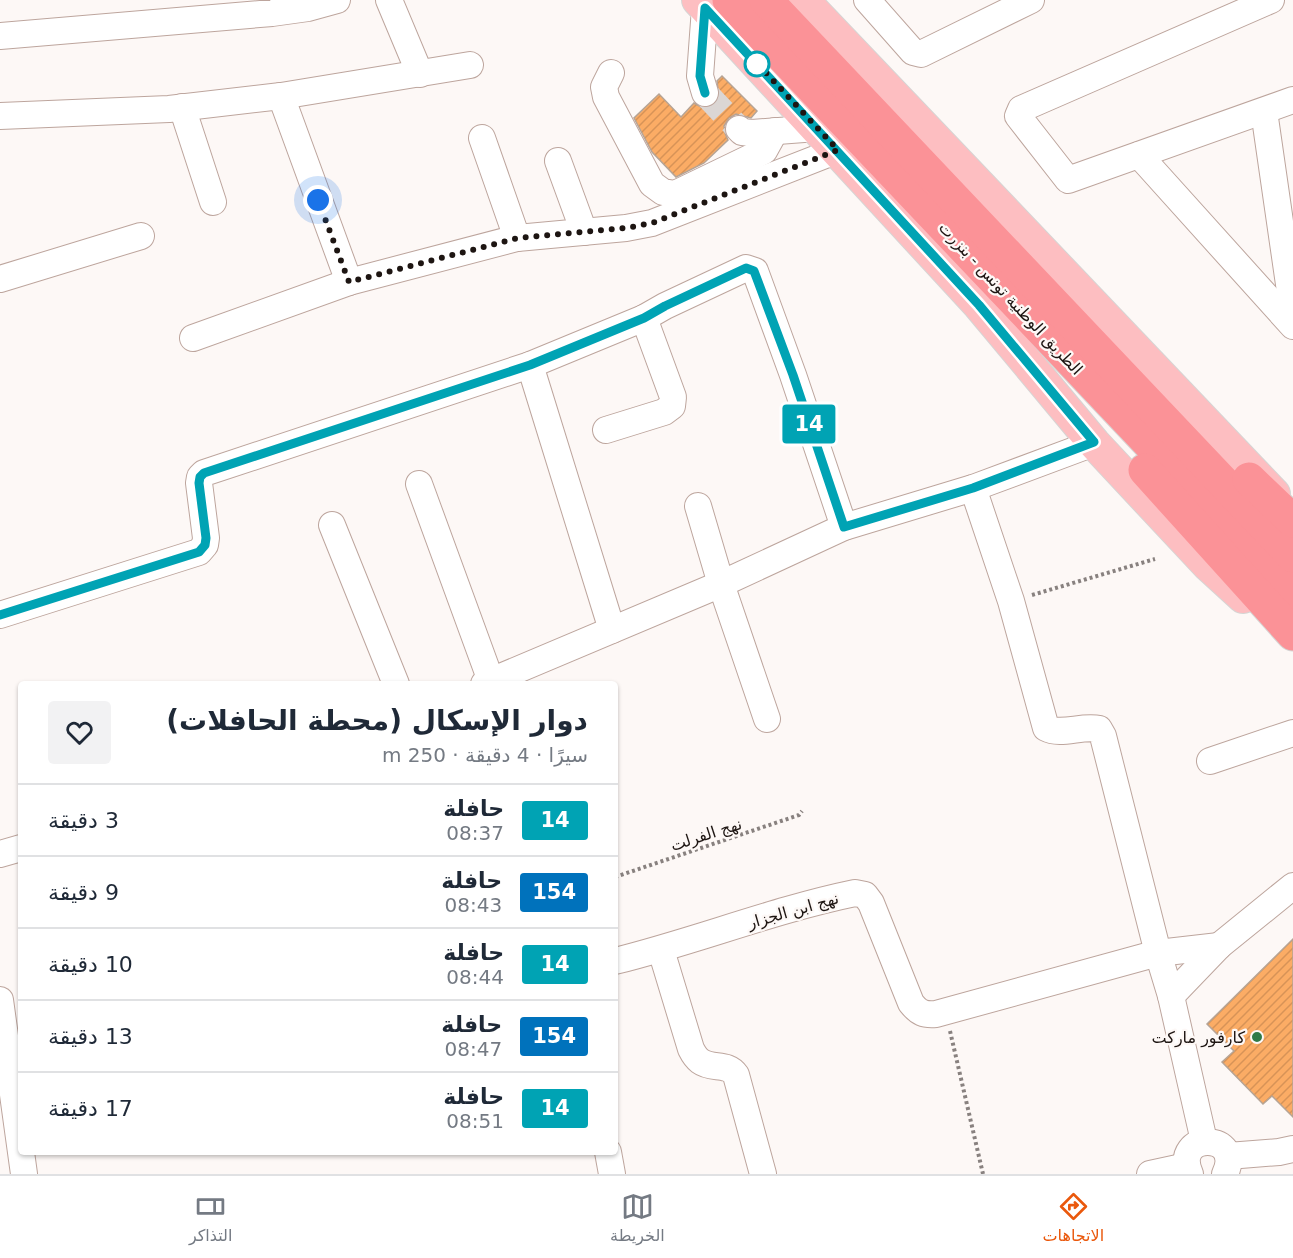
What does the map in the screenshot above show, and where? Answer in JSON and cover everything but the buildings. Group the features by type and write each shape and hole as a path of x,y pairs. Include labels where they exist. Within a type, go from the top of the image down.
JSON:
{"highway":[{"name":"الطريق الوطنية تونس - بنزرت","path":"766,0 1293,556"},
{"name":"الطريق الوطنية تونس - بنزرت","path":"711,2 949,232 1293,595"},
{"path":"893,132 1293,521"},
{"path":"949,232 1073,389 1219,555 1293,634"}],"main road":[{"path":"803,0 1293,514"},
{"path":"711,2 827,139 979,305 1094,442 1208,565 1293,644"}],"street":[{"path":"0,36 272,13 308,8 337,0"},
{"path":"388,0 420,74"},
{"path":"867,0 914,52 921,54 1027,1"},
{"path":"1271,0 1021,109 1018,116 1068,180 1293,100"},
{"path":"705,93 700,76 711,2"},
{"path":"0,116 182,107 281,96 470,65"},
{"path":"611,73 604,87 606,97 652,184 663,192 675,194 750,159 764,151 775,131"},
{"path":"281,96 349,282"},
{"path":"182,107 213,202"},
{"path":"1264,111 1293,312"},
{"path":"739,129 742,132 775,131 827,139"},
{"path":"482,138 518,238"},
{"path":"193,338 349,282 518,238 652,223 827,139"},
{"path":"1139,155 1293,326"},
{"path":"558,161 584,232"},
{"path":"0,279 141,236"},
{"path":"0,615 199,552 205,545 206,538 199,483 204,473 530,365 644,318 746,268 754,271 793,375 844,527"},
{"path":"606,430 664,412 672,406 674,397 644,318"},
{"path":"530,365 612,630"},
{"path":"419,484 497,681 722,584 844,527 973,488 1094,442"},
{"path":"973,488 1011,601 1046,728 1053,731 1092,728 1099,729 1103,736 1171,996 1204,1141"},
{"path":"698,507 767,719"},
{"path":"332,525 395,681"},
{"path":"1210,761 1293,733"},
{"path":"0,854 18,849"},
{"path":"1171,996 1219,946 1293,886"},
{"name":"نهج ابن الجزار","path":"618,960 661,950 855,893 865,895 871,903 911,1003 917,1011 925,1015 941,1013"},
{"path":"941,1013 1158,953 1219,946"},
{"path":"661,950 691,1049 701,1062 726,1067 736,1075 763,1174"},
{"path":"0,1000 18,1130"},
{"path":"1150,1174 1188,1170 1187,1157 1190,1150 1196,1144 1204,1141 1220,1145 1227,1165 1293,1149"},
{"path":"21,1155 24,1174"},
{"path":"609,1155 612,1174"}],"path":[{"path":"1011,601 1155,559"},
{"name":"نهج الفرلت","path":"618,876 799,815 802,811"},
{"path":"941,1013 983,1174"}],"tunnel":[{"path":"705,93 739,129"}],"bus line":[{"name":"14","path":"0,615 199,552 205,545 206,538 199,489 200,477 204,473 530,365 644,318 746,268 754,271 793,375 844,527 973,488 1094,442 979,305 705,8 700,76 705,93"}],"place":[{"name":"كارفور ماركت","path":"1257,1037"}],"route":[{"path":"318,200 349,282 518,238 626,228 652,223 838,150 753,59 757,64"}]}
